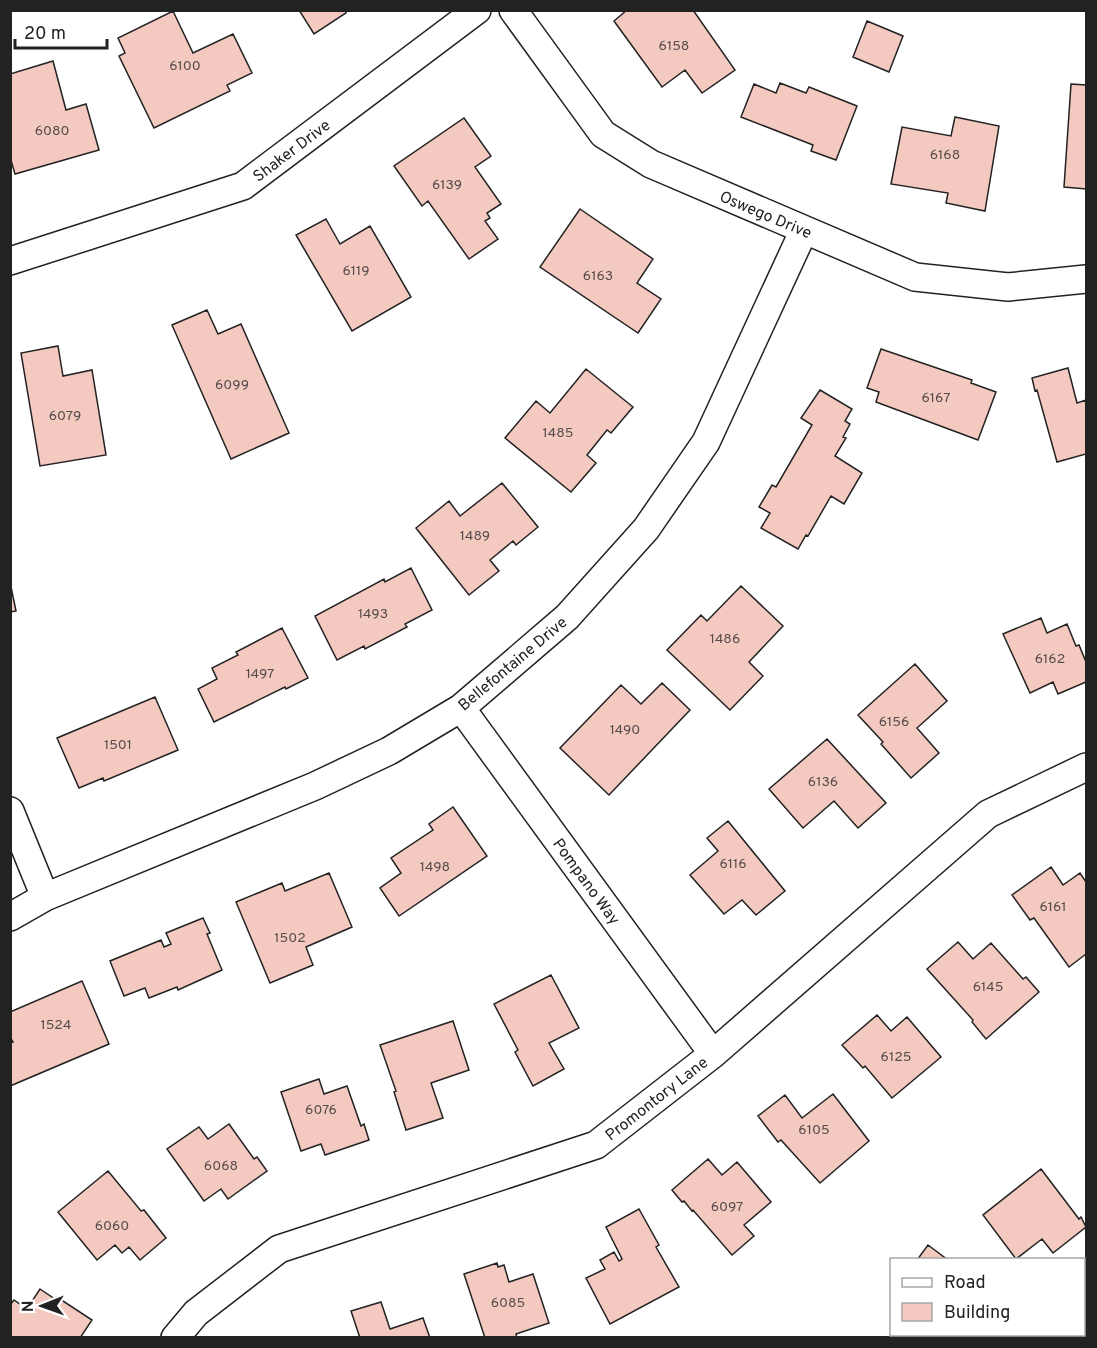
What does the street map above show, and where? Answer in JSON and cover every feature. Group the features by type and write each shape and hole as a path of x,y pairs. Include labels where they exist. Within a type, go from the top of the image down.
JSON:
{"street":[{"name":"Shaker Drive","path":"10,261 243,186 477,10"},
{"name":"Oswego Drive","path":"513,10 603,134 651,164 915,277 1008,287 1086,279"},
{"name":"Bellefontaine Drive","path":"10,917 45,897 315,786 389,751 461,708 567,617 646,529 706,442 804,230"},
{"name":"Pompano Way","path":"461,708 713,1054"},
{"name":"Promontory Lane","path":"174,1338 196,1313 279,1250 596,1145 713,1054 988,814 1086,767"},
{"path":"10,811 45,897"},
{"path":"1084,1338 1086,1334"}],"building":[{"path":"299,10 345,10 346,13 314,34"},
{"path":"627,10 693,10 735,70 702,93 685,70 662,87 614,21"},
{"path":"173,11 193,53 233,34 252,73 227,85 230,91 154,128 119,56 125,53 118,38"},
{"path":"867,21 903,36 889,72 853,57"},
{"path":"53,61 66,110 86,104 99,150 15,174 10,157 10,74"},
{"path":"780,83 806,93 809,87 857,106 836,160 811,151 813,145 741,117 754,84 776,93"},
{"path":"1071,84 1086,85 1086,189 1064,187"},
{"path":"955,117 999,126 985,211 946,203 948,193 891,184 902,127 951,136"},
{"path":"464,118 491,156 475,167 501,204 487,213 490,218 485,221 498,239 469,259 428,201 422,206 394,166"},
{"path":"580,209 653,259 637,283 661,299 638,333 540,267"},
{"path":"326,219 340,244 370,226 411,297 352,331 296,235"},
{"path":"207,310 218,334 241,324 289,433 231,459 172,325"},
{"path":"58,346 63,376 92,370 106,455 40,466 21,353"},
{"path":"881,349 972,380 971,383 996,392 978,440 876,402 879,392 867,388"},
{"path":"1068,368 1077,403 1086,400 1086,454 1057,462 1032,378"},
{"path":"586,369 633,407 611,433 607,430 587,455 596,463 571,492 505,438 536,401 550,413"},
{"path":"820,390 852,409 845,421 850,424 843,437 846,438 835,456 862,473 844,504 831,496 798,549 761,528 770,513 759,507 772,485 776,487 812,425 801,418"},
{"path":"502,483 538,527 516,545 513,541 490,560 499,571 469,595 416,528 449,501 460,516"},
{"path":"411,568 432,610 405,624 407,627 365,649 364,646 337,660 315,616 384,579 385,582"},
{"path":"10,582 16,611 10,612"},
{"path":"741,586 783,626 749,662 763,676 730,710 667,650 701,615 707,621"},
{"path":"1041,618 1047,633 1067,624 1086,662 1086,682 1058,694 1053,682 1030,693 1003,634"},
{"path":"282,628 308,678 214,722 198,689 217,679 212,668 238,655 236,652"},
{"path":"915,664 947,701 917,728 939,753 911,778 858,715"},
{"path":"662,683 690,710 609,795 560,748 621,685 641,704"},
{"path":"155,697 178,750 104,781 103,778 79,788 57,738"},
{"path":"827,739 886,803 858,828 834,801 803,828 769,789"},
{"path":"453,807 487,856 399,916 380,888 401,873 391,858 433,830 429,824"},
{"path":"728,821 785,891 756,915 742,900 724,914 690,875 718,851 707,838"},
{"path":"1051,867 1063,885 1080,873 1086,882 1086,954 1069,967 1034,918 1030,920 1012,895"},
{"path":"329,873 352,927 306,947 313,965 270,983 236,902 282,883 285,891"},
{"path":"203,918 222,970 178,990 177,987 149,998 145,988 124,996 110,961 161,940 164,947 171,944 166,933"},
{"path":"958,942 973,959 991,943 1023,979 1026,977 1039,992 986,1039 972,1022 973,1020 927,969"},
{"path":"551,975 579,1028 549,1043 564,1069 533,1086 515,1052 518,1050 494,1004"},
{"path":"82,981 109,1044 10,1086 10,1043 13,1042 10,1037 10,1012"},
{"path":"877,1015 891,1031 907,1017 941,1057 892,1098 865,1066 863,1068 842,1045"},
{"path":"453,1021 469,1070 431,1083 443,1118 406,1130 394,1092 396,1091 380,1045"},
{"path":"319,1079 324,1094 347,1086 361,1126 364,1124 369,1140 325,1155 321,1144 301,1151 281,1092"},
{"path":"833,1094 869,1141 820,1183 781,1140 778,1142 758,1116 785,1095 802,1118"},
{"path":"229,1124 254,1159 257,1157 267,1171 228,1199 221,1189 204,1201 167,1149 199,1127 208,1139"},
{"path":"708,1159 722,1175 737,1162 771,1202 744,1225 754,1236 732,1255 693,1210 672,1190"},
{"path":"1041,1169 1079,1219 1081,1217 1086,1227 1053,1253 1042,1239 1015,1258 983,1215"},
{"path":"108,1171 166,1238 140,1260 129,1247 122,1253 115,1245 97,1260 58,1212"},
{"path":"639,1209 659,1245 656,1247 679,1287 610,1324 586,1278 605,1269 600,1260 614,1252 619,1261 622,1259 606,1227"},
{"path":"928,1245 945,1258 918,1258"},
{"path":"497,1263 498,1267 504,1265 509,1282 533,1274 549,1323 516,1334 517,1338 485,1338 464,1274"},
{"path":"40,1289 92,1320 80,1338 10,1338 10,1305 14,1300 27,1309"},
{"path":"381,1302 390,1329 423,1318 430,1338 360,1338 351,1311"},
{"path":"918,1336 964,1336 962,1338 917,1338"}]}
